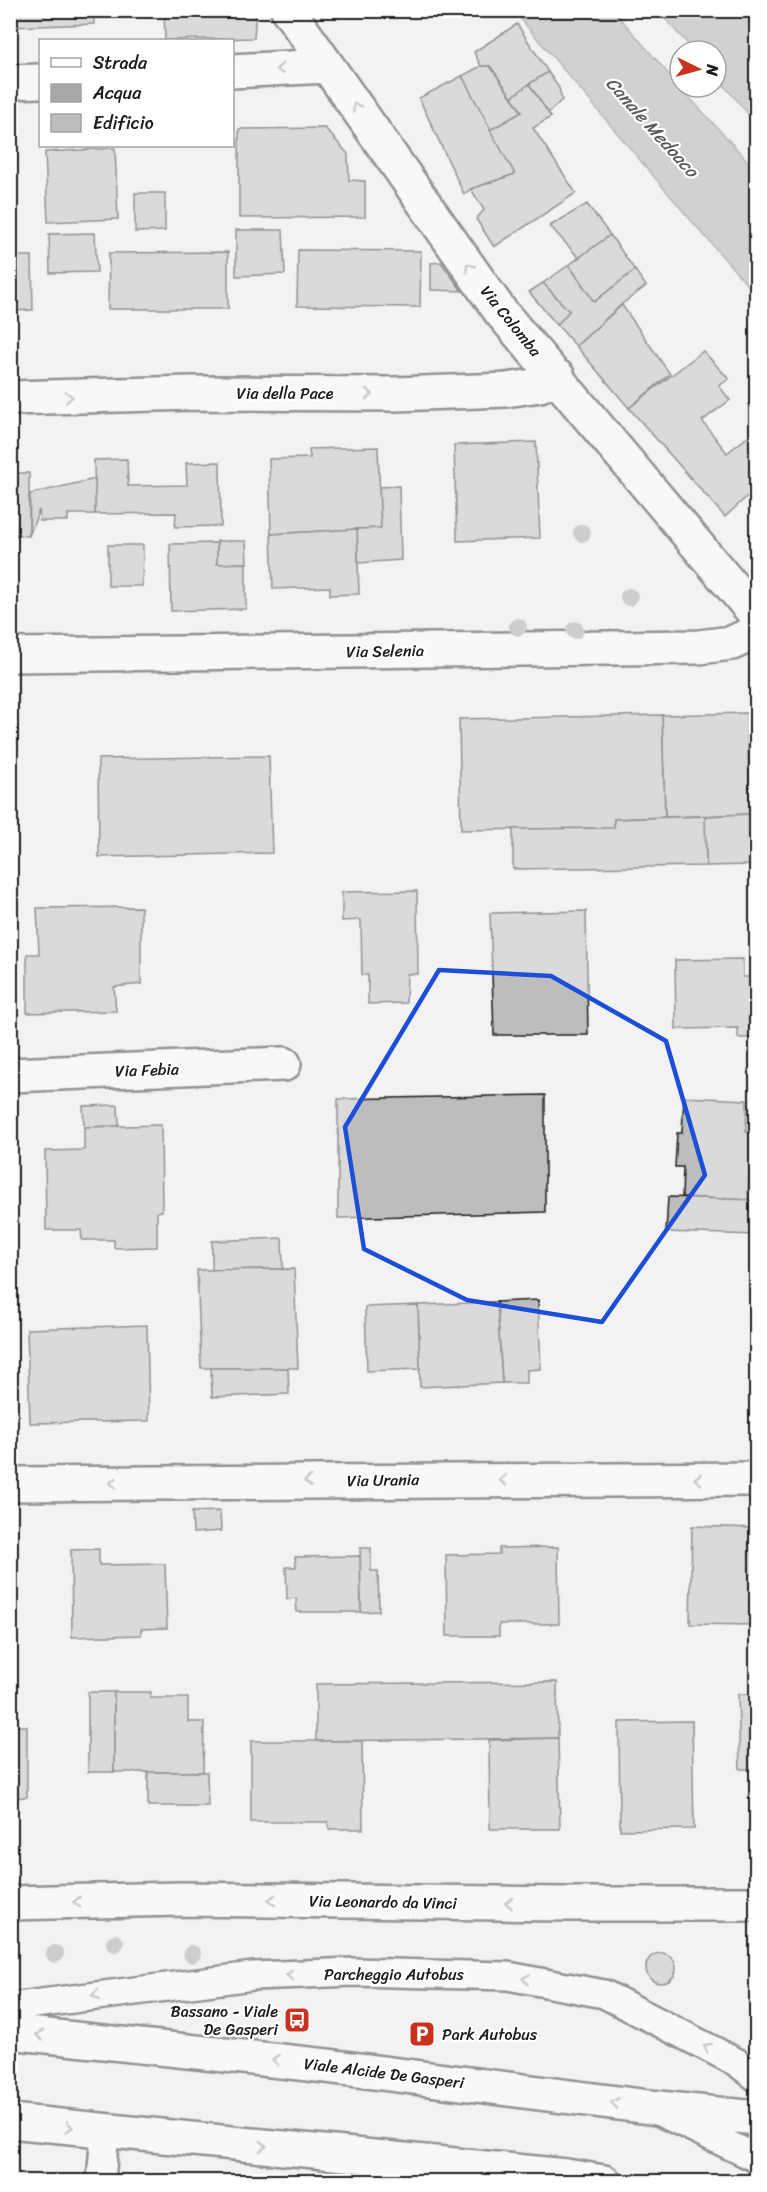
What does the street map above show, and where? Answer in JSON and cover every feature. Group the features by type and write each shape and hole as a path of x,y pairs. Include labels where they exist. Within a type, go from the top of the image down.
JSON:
{"street":[{"name":"Via Colomba","path":"288,10 500,311 558,377 756,615"},
{"path":"234,71 327,66"},
{"path":"10,82 39,81"},
{"name":"Via della Pace","path":"10,398 192,393 395,394 540,385 558,377"},
{"name":"Via Selenia","path":"10,655 699,647 732,643 756,632"},
{"name":"Via Febia","path":"10,1075 284,1064"},
{"name":"Via Urania","path":"10,1484 756,1479"},
{"name":"Via Leonardo da Vinci","path":"10,1903 180,1899 756,1904"},
{"name":"Viale Alcide De Gasperi","path":"10,2032 327,2066 649,2107 756,2118"},
{"path":"10,2121 604,2181"}],"lane":[{"name":"Parcheggio Autobus","path":"10,2007 253,1976 354,1972 508,1976 604,1994 750,2068"},
{"path":"649,2107 756,2158"},
{"path":"101,2181 105,2131"}],"highlighted area":[{"path":"439,970 551,976 666,1041 705,1175 602,1322 467,1300 364,1249 345,1127"}],"water":[{"name":"Canale Medoaco","path":"514,11 614,11 668,73 668,99 691,99 756,170 756,295"},
{"path":"658,11 756,11 756,123 728,90 728,39 683,39"}],"building":[{"path":"10,10 93,10 94,24 10,27"},
{"path":"164,10 256,10 254,38 165,39"},
{"path":"517,24 548,72 512,97 490,66 481,66 474,52"},
{"path":"481,66 490,66 522,112 490,130 462,76"},
{"path":"548,72 559,88 562,100 548,113 529,84"},
{"path":"462,76 515,174 471,189 464,194 419,98"},
{"path":"529,84 551,117 533,128 576,193 494,247 476,219 484,210 471,189 515,174 490,130 522,112 512,97"},
{"path":"325,128 348,154 349,180 365,181 365,217 239,218 239,129"},
{"path":"115,148 118,219 48,222 45,152"},
{"path":"135,193 165,193 165,231 135,232"},
{"path":"587,204 610,235 579,258 550,226"},
{"path":"236,230 283,230 285,274 236,276"},
{"path":"95,233 97,272 50,273 49,234"},
{"path":"610,235 635,270 594,302 569,265"},
{"path":"298,250 421,251 420,307 297,306"},
{"path":"228,252 228,309 108,309 109,253"},
{"path":"10,256 32,256 33,310 10,311"},
{"path":"441,262 462,291 431,290 431,263"},
{"path":"569,265 594,302 635,270 646,286 622,304 576,346 557,325 569,311 543,283"},
{"path":"543,283 569,311 557,325 529,292"},
{"path":"622,305 670,374 629,408 576,346"},
{"path":"703,351 729,379 719,386 730,400 702,421 727,453 750,435 756,442 756,488 725,517 629,408"},
{"path":"536,442 540,538 457,541 454,445"},
{"path":"378,447 381,528 271,534 269,459 310,458 309,449"},
{"path":"127,459 128,486 187,485 186,463 220,462 221,526 175,527 176,513 95,514 94,460"},
{"path":"10,473 29,473 29,536 10,535"},
{"path":"95,479 95,514 68,514 68,521 40,521 39,510 29,536 30,494"},
{"path":"399,486 401,560 358,563 357,529 381,528 379,487"},
{"path":"357,529 359,594 330,595 330,587 273,589 271,534"},
{"path":"217,541 246,541 247,563 217,564"},
{"path":"217,543 217,564 246,563 246,609 171,611 170,544"},
{"path":"108,545 143,545 142,586 108,586"},
{"path":"747,713 750,814 665,817 662,715"},
{"path":"662,715 665,817 614,819 614,828 461,830 459,719"},
{"path":"269,756 272,853 99,857 98,759"},
{"path":"750,814 751,865 706,866 705,816"},
{"path":"705,816 706,866 513,869 513,829 614,828 614,819"},
{"path":"417,891 418,974 407,974 406,1003 368,1004 368,975 362,975 361,920 342,921 342,892"},
{"path":"141,907 141,984 114,987 116,1011 27,1013 27,954 39,954 37,908"},
{"path":"586,911 588,1035 494,1035 490,913"},
{"path":"743,959 743,977 756,977 756,1038 738,1038 738,1028 676,1029 675,960"},
{"path":"545,1095 545,1212 338,1218 338,1099"},
{"path":"684,1097 747,1100 746,1132 755,1133 754,1163 749,1163 748,1200 682,1197 683,1167 675,1167 677,1133 682,1133"},
{"path":"118,1105 119,1126 84,1127 83,1106"},
{"path":"161,1125 162,1211 157,1212 157,1247 114,1248 114,1240 82,1240 81,1230 46,1230 45,1151 84,1150 84,1127"},
{"path":"668,1197 756,1200 756,1235 666,1232"},
{"path":"282,1238 283,1269 212,1270 212,1241"},
{"path":"294,1269 298,1368 201,1368 197,1270"},
{"path":"538,1300 541,1369 527,1370 527,1383 502,1383 497,1302"},
{"path":"497,1302 502,1383 420,1387 418,1305"},
{"path":"418,1305 420,1369 367,1371 365,1307"},
{"path":"147,1325 149,1421 30,1423 27,1329"},
{"path":"211,1368 288,1368 289,1394 212,1397"},
{"path":"220,1511 221,1531 193,1533 192,1512"},
{"path":"692,1526 756,1528 756,1625 690,1624"},
{"path":"558,1547 559,1624 499,1624 499,1636 447,1636 446,1555 499,1554 499,1548"},
{"path":"360,1548 371,1548 371,1571 378,1571 379,1611 361,1612"},
{"path":"99,1549 99,1565 165,1564 167,1628 141,1629 141,1635 72,1637 71,1550"},
{"path":"360,1556 361,1612 297,1612 296,1598 287,1599 286,1567 296,1567 295,1557"},
{"path":"557,1682 558,1738 316,1741 316,1684"},
{"path":"88,1692 114,1692 114,1772 88,1772"},
{"path":"114,1692 151,1692 150,1698 188,1698 188,1722 204,1722 203,1772 114,1772"},
{"path":"738,1694 756,1694 756,1769 740,1769"},
{"path":"692,1721 694,1829 620,1830 619,1722"},
{"path":"10,1726 27,1726 27,1797 10,1798"},
{"path":"558,1738 560,1829 490,1829 489,1740"},
{"path":"251,1741 362,1741 363,1829 329,1829 328,1822 251,1822"},
{"path":"148,1772 207,1772 208,1806 148,1806"},
{"path":"661,1953 672,1957 676,1968 672,1979 661,1983 650,1979 646,1968 650,1957"}],"place":[{"name":"Bassano - Viale De Gasperi","path":"297,2020"},
{"name":"Park Autobus","path":"422,2034"}]}
